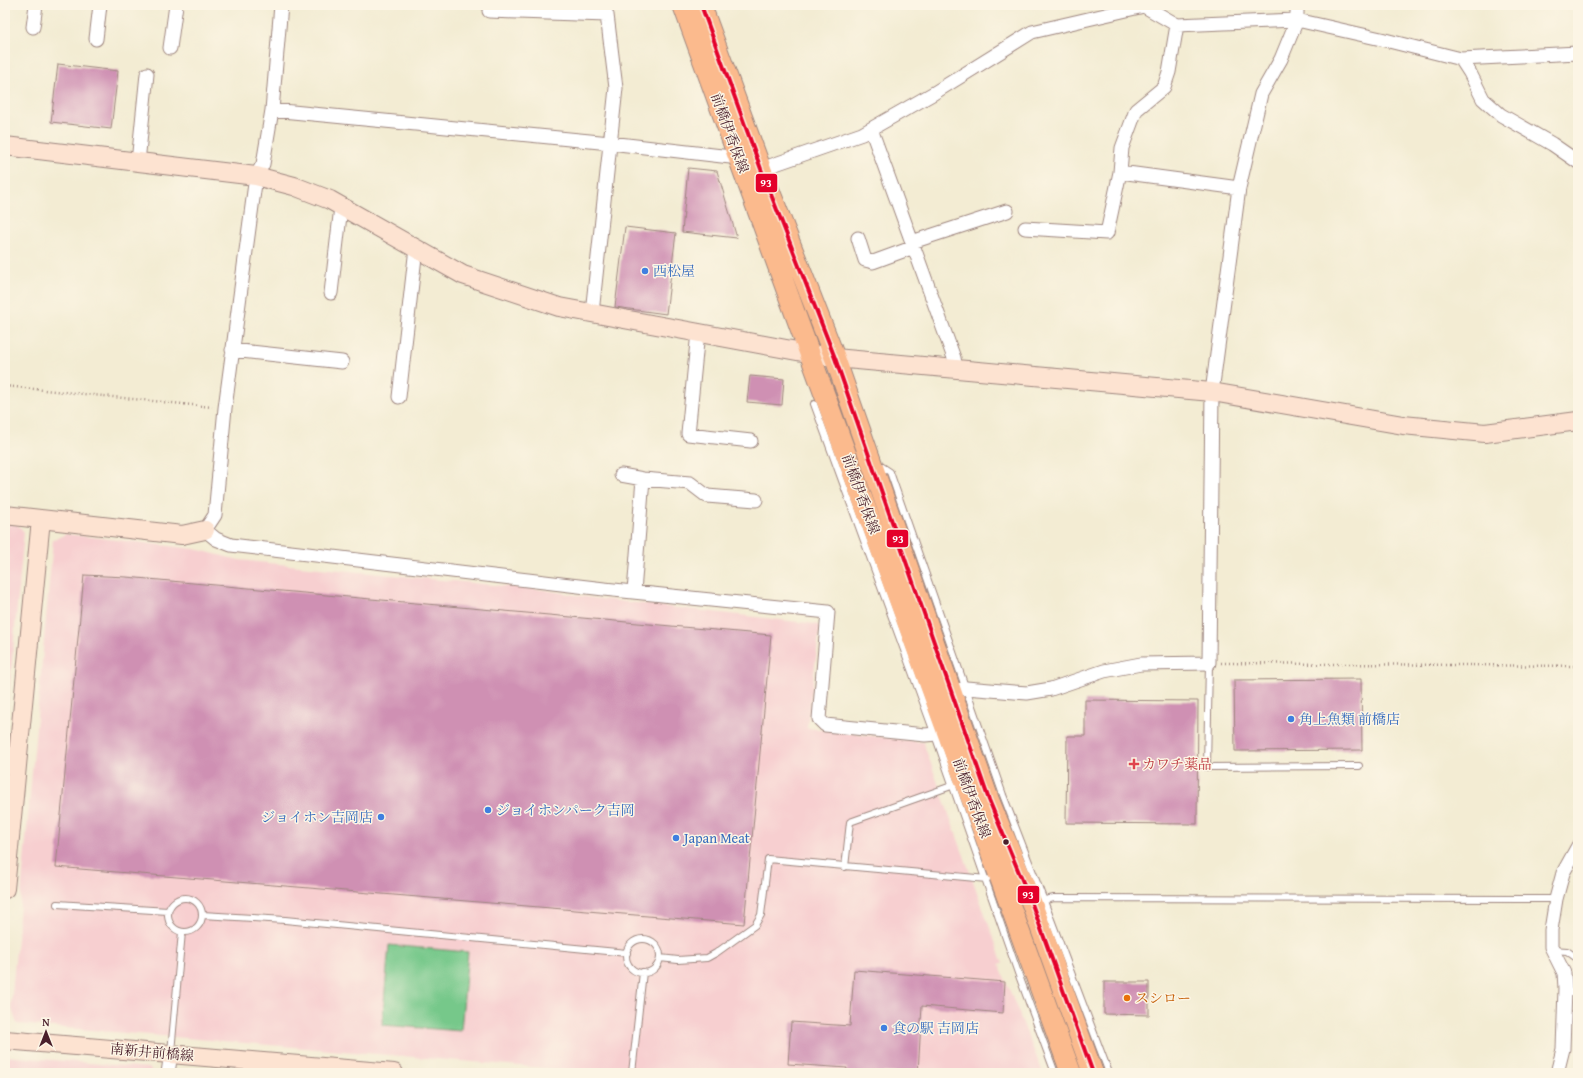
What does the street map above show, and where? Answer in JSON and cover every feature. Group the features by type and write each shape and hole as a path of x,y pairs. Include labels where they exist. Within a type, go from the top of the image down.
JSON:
{"main road":[{"name":"前橋伊香保線","path":"683,5 809,352 849,480 926,646 958,690 996,797 1038,902 1090,1042 1094,1073"},
{"name":"前橋伊香保線","path":"701,5 761,169 835,358 894,524 926,646 942,734 1047,1029 1071,1073"}],"street":[{"path":"33,27 36,5"},
{"path":"96,39 100,5"},
{"path":"170,48 176,5"},
{"path":"5,515 182,535 205,530 215,515 232,350 256,176 263,164 272,110 281,5"},
{"path":"958,690 1027,693 1051,689 1104,671 1141,664 1208,663 1212,392 1239,188 1261,94 1281,59 1297,20 1297,5"},
{"path":"761,169 862,134 934,93 1032,32 1143,6 1177,25 1297,20 1461,59 1578,53"},
{"path":"489,11 604,10 616,88 592,313"},
{"path":"1026,228 1107,233 1120,172 1122,148 1136,110 1164,86 1169,72 1177,25"},
{"path":"1461,59 1483,99 1501,114 1552,144 1578,162"},
{"path":"138,162 147,74"},
{"path":"272,110 610,143 739,158"},
{"path":"871,129 954,358 956,369"},
{"path":"5,146 256,176 294,186 330,200 463,275 560,307 835,358 1212,392 1403,425 1485,433 1578,421"},
{"path":"1120,172 1239,188"},
{"path":"331,293 341,207"},
{"path":"858,238 865,260 873,262 913,245 1007,211"},
{"path":"399,398 416,248"},
{"path":"698,332 688,434 751,441"},
{"path":"232,350 342,362"},
{"path":"621,475 643,479 690,482 707,496 756,500"},
{"path":"634,592 643,479"},
{"path":"5,889 41,518"},
{"path":"205,530 216,539 231,545 634,592 828,612 819,719 825,725 942,734"},
{"path":"1557,1073 1563,1049 1565,996 1564,973 1551,947 1551,930 1556,899 1563,872 1578,846"},
{"name":"南新井前橋線","path":"5,1040 394,1073"},
{"path":"168,1073 171,1053"}],"lane":[{"path":"814,404 849,480"},
{"path":"1208,663 1207,767 1359,766"},
{"path":"845,867 850,822 960,783"},
{"path":"660,958 678,960 707,958 716,954 755,925 761,915 768,859 896,872 993,878"},
{"path":"1038,902 1054,898 1556,899"},
{"path":"179,899 190,899 199,906 202,915 198,926 188,932 182,932 172,926 169,922 168,911 174,902 179,899"},
{"path":"57,904 168,911"},
{"path":"202,915 293,920 627,953"},
{"path":"171,1053 182,932"},
{"path":"647,940 656,945 659,950 660,958 657,965 653,969 643,972 632,969 627,959 627,953 628,948 636,941 647,940"},
{"path":"1553,950 1567,951 1578,959"},
{"path":"632,1073 643,972"},
{"path":"1565,996 1578,989"},
{"path":"1047,1029 1055,1073"},
{"path":"1090,1042 1109,1073"}],"path":[{"path":"5,386 225,408"},
{"path":"1208,663 1578,666"}],"shaded area":[{"path":"5,524 17,524 24,532 5,735"},
{"name":"ジョイホンパーク吉岡","path":"66,534 195,549 239,560 545,590 593,598 816,624 820,627 807,728 923,742 1003,964 999,964 1043,1073 604,1073 17,1024 11,1006 53,540"},
{"path":"5,1056 149,1068 153,1073 5,1073"}],"green space":[{"path":"389,945 468,952 461,1031 382,1025"}],"building":[{"path":"58,64 118,71 111,129 51,122"},
{"path":"688,168 717,171 737,238 682,232"},
{"name":"西松屋","path":"625,227 676,233 666,314 615,307"},
{"path":"750,376 784,379 782,405 747,402"},
{"path":"84,575 126,577 771,635 744,924 56,867"},
{"path":"1361,679 1362,750 1235,751 1234,680"},
{"path":"1085,700 1198,701 1197,824 1066,823 1067,736 1085,736"},
{"path":"854,970 1005,982 1003,1013 922,1006 918,1073 846,1073 847,1068 788,1064 791,1022 850,1026"},
{"name":"スシロー","path":"1104,982 1149,982 1149,1015 1104,1014"}],"transit line":[{"name":"93","path":"701,5 761,169 835,358 989,800 1032,904 1093,1073"}],"place":[{"name":"西松屋","path":"645,271"},
{"name":"角上魚類 前橋店","path":"1291,719"},
{"name":"カワチ薬品","path":"1134,764"},
{"name":"ジョイホンパーク吉岡","path":"488,810"},
{"name":"ジョイホン吉岡店","path":"381,817"},
{"name":"Japan Meat","path":"676,838"},
{"name":"スシロー","path":"1127,998"},
{"name":"食の駅 吉岡店","path":"884,1028"}]}
